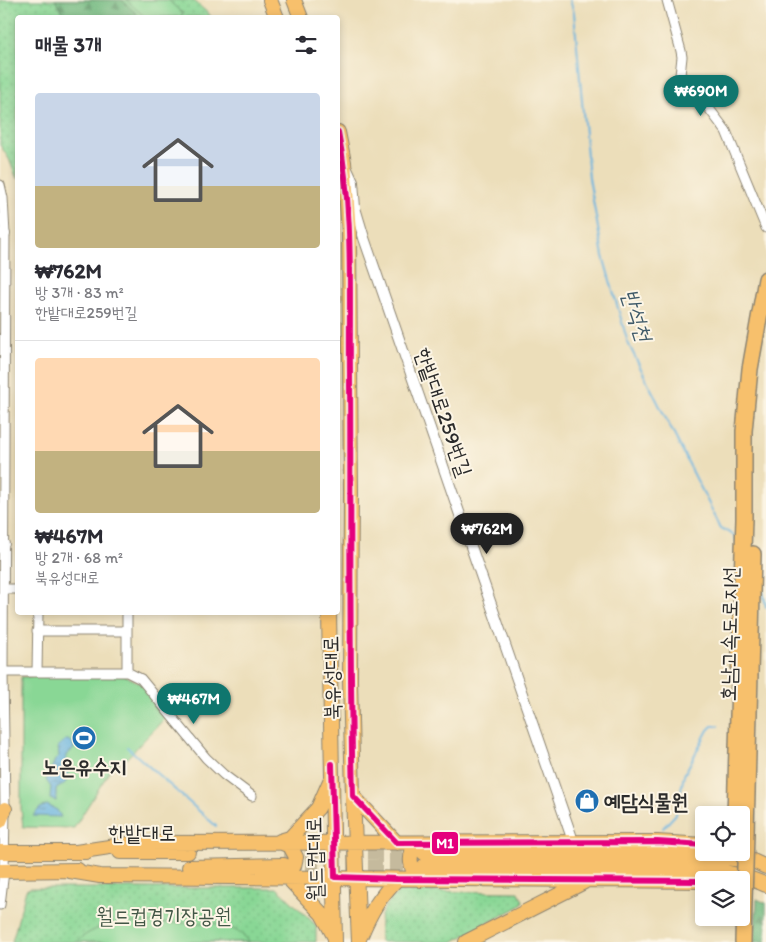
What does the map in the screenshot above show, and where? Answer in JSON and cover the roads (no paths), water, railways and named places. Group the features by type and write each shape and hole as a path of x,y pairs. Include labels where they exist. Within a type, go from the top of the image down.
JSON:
{"highway":[{"name":"호남고속도로지선","path":"748,521 744,431 750,369 766,279"},
{"name":"호남고속도로지선","path":"743,942 746,832 748,521 759,371 766,328"},
{"name":"호남고속도로지선","path":"736,806 746,632"},
{"path":"733,942 734,926"}],"main road":[{"path":"270,0 276,15"},
{"path":"294,0 300,15"},
{"name":"북유성대로","path":"340,142 344,162 349,233 350,680 353,775"},
{"name":"북유성대로","path":"329,615 332,776"},
{"name":"월드컵대로","path":"353,775 359,941"},
{"path":"282,856 290,838 318,808 332,776"},
{"name":"월드컵대로","path":"332,776 335,941"},
{"path":"353,796 397,843 421,860 586,880 695,881"},
{"path":"359,941 371,911 381,896 397,879 421,860 570,843 657,842 695,844"},
{"path":"282,856 334,843 397,843"},
{"name":"한밭대로","path":"2,852 282,856"},
{"path":"421,860 695,855 753,861"},
{"path":"282,856 335,877 397,879"},
{"path":"282,856 322,914 335,941"},
{"name":"한밭대로","path":"2,871 70,870 282,856"},
{"path":"421,860 700,868 722,871 762,883"},
{"path":"750,860 766,867"},
{"path":"466,942 586,880"}],"street":[{"path":"667,0 681,51 680,75 710,108 726,131 766,228"},
{"name":"한밭대로259번길","path":"344,162 353,182 358,218 375,270 571,835 570,843"},
{"path":"0,185 3,198 2,544 4,589 2,871 0,904"},
{"path":"4,589 15,589"},
{"path":"37,672 38,615"},
{"path":"126,615 127,672"},
{"path":"37,631 127,631"},
{"path":"2,672 127,672 141,679 206,758 224,775 252,796"}],"water":[{"path":"65,740 73,743 74,749 66,755 68,774 66,782 56,789 56,801 50,799 51,787 46,780 55,760 59,756 58,746"},
{"path":"47,805 57,810 61,817 33,816 40,808"}],"waterway":[{"name":"반석천","path":"570,0 574,13 589,178 603,256 628,343 721,528 733,535 737,542"},
{"name":"반석천","path":"759,581 762,586 766,607"},
{"path":"663,828 676,814 684,775 708,730 712,726 718,726"},
{"path":"127,747 216,826"}],"tunnel":[{"path":"284,852 423,853"},
{"path":"284,865 423,866"}],"place":[{"name":"노은유수지","path":"84,738"},
{"name":"예담식물원","path":"587,801"}],"park label":[{"name":"월드컵경기장공원","path":"164,915"}]}
